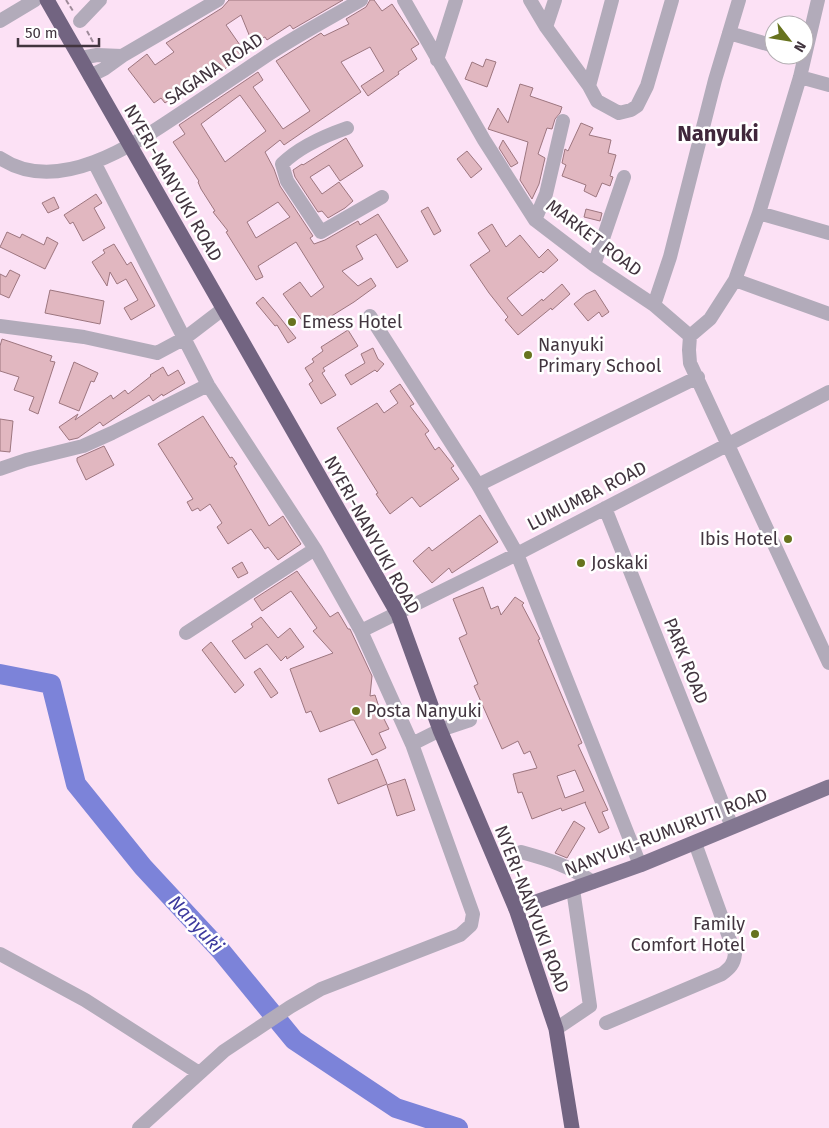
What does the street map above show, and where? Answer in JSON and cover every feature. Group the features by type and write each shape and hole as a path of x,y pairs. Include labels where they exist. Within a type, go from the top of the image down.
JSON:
{"highway":[{"name":"NYERI-NANYUKI ROAD","path":"47,0 398,614 440,730 516,909 556,1029 572,1128"}],"main road":[{"name":"NANYUKI-RUMURUTI ROAD","path":"516,909 640,865 829,788"}],"street":[{"path":"0,21 35,0"},
{"path":"80,21 100,0"},
{"path":"90,76 218,0"},
{"name":"SAGANA ROAD","path":"0,158 19,168 44,172 64,171 94,162 156,129 280,47 360,0"},
{"name":"MARKET ROAD","path":"404,0 484,140 535,220 594,265 654,305 690,336"},
{"path":"437,60 456,0"},
{"path":"530,0 546,26 589,86 597,101 609,109 619,112 631,110 637,106 647,86 672,0"},
{"path":"546,26 555,0"},
{"path":"589,86 612,0"},
{"path":"654,305 670,257 715,80 739,0"},
{"path":"814,15 818,0"},
{"path":"729,33 764,43"},
{"path":"80,58 97,55 122,56"},
{"path":"802,65 800,77 759,213 735,280 710,319 690,336 689,350 690,363 829,663"},
{"path":"800,77 829,86"},
{"path":"535,220 546,194 563,121"},
{"path":"347,128 328,135 290,156 282,164 287,181 320,232 382,197"},
{"path":"94,162 208,385 314,549 361,631 412,744 473,914 471,925 460,935 322,989 290,1007 224,1051 139,1128"},
{"path":"594,265 624,176"},
{"path":"759,213 829,233"},
{"path":"735,280 829,314"},
{"path":"0,326 84,337 157,353 185,338 223,309"},
{"path":"370,316 478,485 517,554 640,865"},
{"path":"478,485 698,377"},
{"path":"0,469 26,460 83,446 208,385"},
{"name":"LUMUMBA ROAD","path":"361,631 517,554 828,395"},
{"name":"PARK ROAD","path":"605,508 732,827"},
{"path":"186,634 314,549"},
{"path":"412,744 440,730 470,720"},
{"path":"606,1023 722,974 735,961 735,954 695,842"},
{"path":"521,852 574,870 593,882"},
{"path":"556,1029 590,1006 573,889"},
{"path":"0,954 85,1000 199,1073"}],"path":[{"path":"66,0 95,44"}],"building":[{"path":"229,0 343,0 293,29 290,25 267,40 265,37 252,42 241,15 226,25 242,48 238,51 242,57 223,70 219,63 165,103 161,98 154,103 128,69 147,54 155,65 174,52 166,43 222,8"},
{"path":"370,0 374,0 382,11 392,4 419,44 411,49 417,59 368,96 361,86 384,71 370,47 341,62 361,92 284,145 280,140 265,152 280,186 313,236 310,238 314,244 325,240 358,221 360,225 378,214 408,261 397,268 376,234 356,246 363,259 342,271 358,286 371,278 376,286 309,330 283,294 300,282 311,297 324,287 296,242 258,266 263,277 256,280 226,232 228,231 213,212 215,211 201,189 199,181 173,142 185,134 179,125 258,72 263,80 253,87 283,129 310,111 276,61 321,33 324,36 349,24 346,19 366,7","holes":["240,95 266,131 225,162 201,124","278,202 290,217 256,238 247,222"]},
{"path":"486,59 496,62 487,87 465,79 472,62 483,67"},
{"path":"520,84 533,88 530,96 562,107 552,129 547,128 538,154 545,158 539,184 532,199 520,180 528,142 488,129 498,108 508,123"},
{"path":"581,123 593,128 589,135 611,140 608,153 616,155 610,176 613,177 610,186 602,183 596,197 584,191 586,185 562,176 566,165 562,163 565,149 568,151"},
{"path":"346,138 363,166 340,181 329,165 310,177 322,194 339,182 353,201 328,218 322,211 318,212 295,177 293,170"},
{"path":"503,140 518,163 511,167 499,148"},
{"path":"467,151 482,169 471,178 457,159"},
{"path":"96,194 102,203 94,208 105,228 83,241 73,222 70,224 64,215"},
{"path":"54,197 59,208 48,213 42,203"},
{"path":"428,207 441,231 434,235 421,211"},
{"path":"586,209 602,213 600,221 584,217"},
{"path":"492,224 506,247 520,235 539,258 548,249 558,260 507,298 522,316 562,284 570,294 518,335 505,320 508,317 470,265 490,251 478,233"},
{"path":"7,232 20,238 22,234 44,245 47,237 58,243 45,269 0,247"},
{"path":"114,244 127,265 131,262 155,306 131,320 124,308 138,300 126,279 117,284 110,272 107,286 92,262 105,253 103,250"},
{"path":"10,270 20,275 9,298 0,294 0,274 6,277"},
{"path":"50,290 104,301 100,324 45,313"},
{"path":"595,290 609,312 602,317 599,312 588,321 574,304 586,294"},
{"path":"263,297 296,338 288,343 277,325 275,326 256,303"},
{"path":"348,330 358,346 323,368 325,371 322,373 336,395 321,404 309,384 313,381 305,368 314,362 312,359 323,351 321,347"},
{"path":"2,339 52,356 50,361 55,362 38,414 29,410 34,397 14,390 19,377 0,371 0,346"},
{"path":"373,348 378,359 384,364 377,372 375,370 351,385 345,375 365,363 361,354"},
{"path":"74,362 98,373 94,382 91,381 79,411 59,403"},
{"path":"163,367 168,376 178,370 185,383 163,396 162,394 153,401 149,395 103,426 100,422 78,438 69,440 59,427 78,414 75,420 111,395 113,399 125,390 128,394 150,375"},
{"path":"400,384 414,404 410,406 429,431 425,434 435,450 439,447 454,466 451,468 459,479 420,507 412,497 390,514 337,428 377,403 384,413 398,403 390,391"},
{"path":"203,416 230,458 232,457 237,464 234,466 269,526 283,516 301,544 278,560 268,547 265,549 251,529 228,544 217,527 222,523 210,504 200,511 198,508 192,511 187,502 193,499 158,444"},
{"path":"0,419 13,421 10,452 0,451"},
{"path":"104,446 114,465 86,480 77,458"},
{"path":"480,515 498,542 452,573 449,568 432,583 413,561 429,547 432,551"},
{"path":"242,562 248,573 238,578 232,568"},
{"path":"297,571 330,617 338,612 348,629 350,629 372,676 370,696 375,695 389,729 379,733 386,748 372,755 354,720 320,732 311,711 306,713 290,669 333,653 313,631 317,628 291,591 262,611 254,599"},
{"path":"483,587 491,609 498,606 501,615 515,597 524,603 522,605 540,639 538,640 582,743 578,745 608,810 602,812 609,828 599,833 586,802 562,811 561,808 532,819 522,792 518,793 513,774 537,768 530,751 524,754 518,741 502,749 474,686 478,684 459,638 467,634 453,599","holes":["575,770 584,791 565,798 557,776"]},
{"path":"261,617 278,638 290,628 304,647 287,659 286,656 281,661 267,644 245,659 232,641 253,627 251,624"},
{"path":"211,642 244,685 235,693 202,650"},
{"path":"260,668 278,693 271,698 254,672"},
{"path":"377,759 387,784 338,804 328,779"},
{"path":"405,779 415,810 397,816 387,785"},
{"path":"574,821 585,828 567,858 555,853"}],"waterway":[{"name":"Nanyuki","path":"0,674 51,684 76,784 143,867 221,951 294,1040 396,1108 458,1128"}],"place":[{"name":"Emess Hotel","path":"292,322"},
{"name":"Nanyuki Primary School","path":"528,355"},
{"name":"Ibis Hotel","path":"788,539"},
{"name":"Joskaki","path":"581,563"},
{"name":"Posta Nanyuki","path":"356,711"},
{"name":"Family Comfort Hotel","path":"755,934"}],"district":[{"name":"Nanyuki","path":"718,133"}]}
